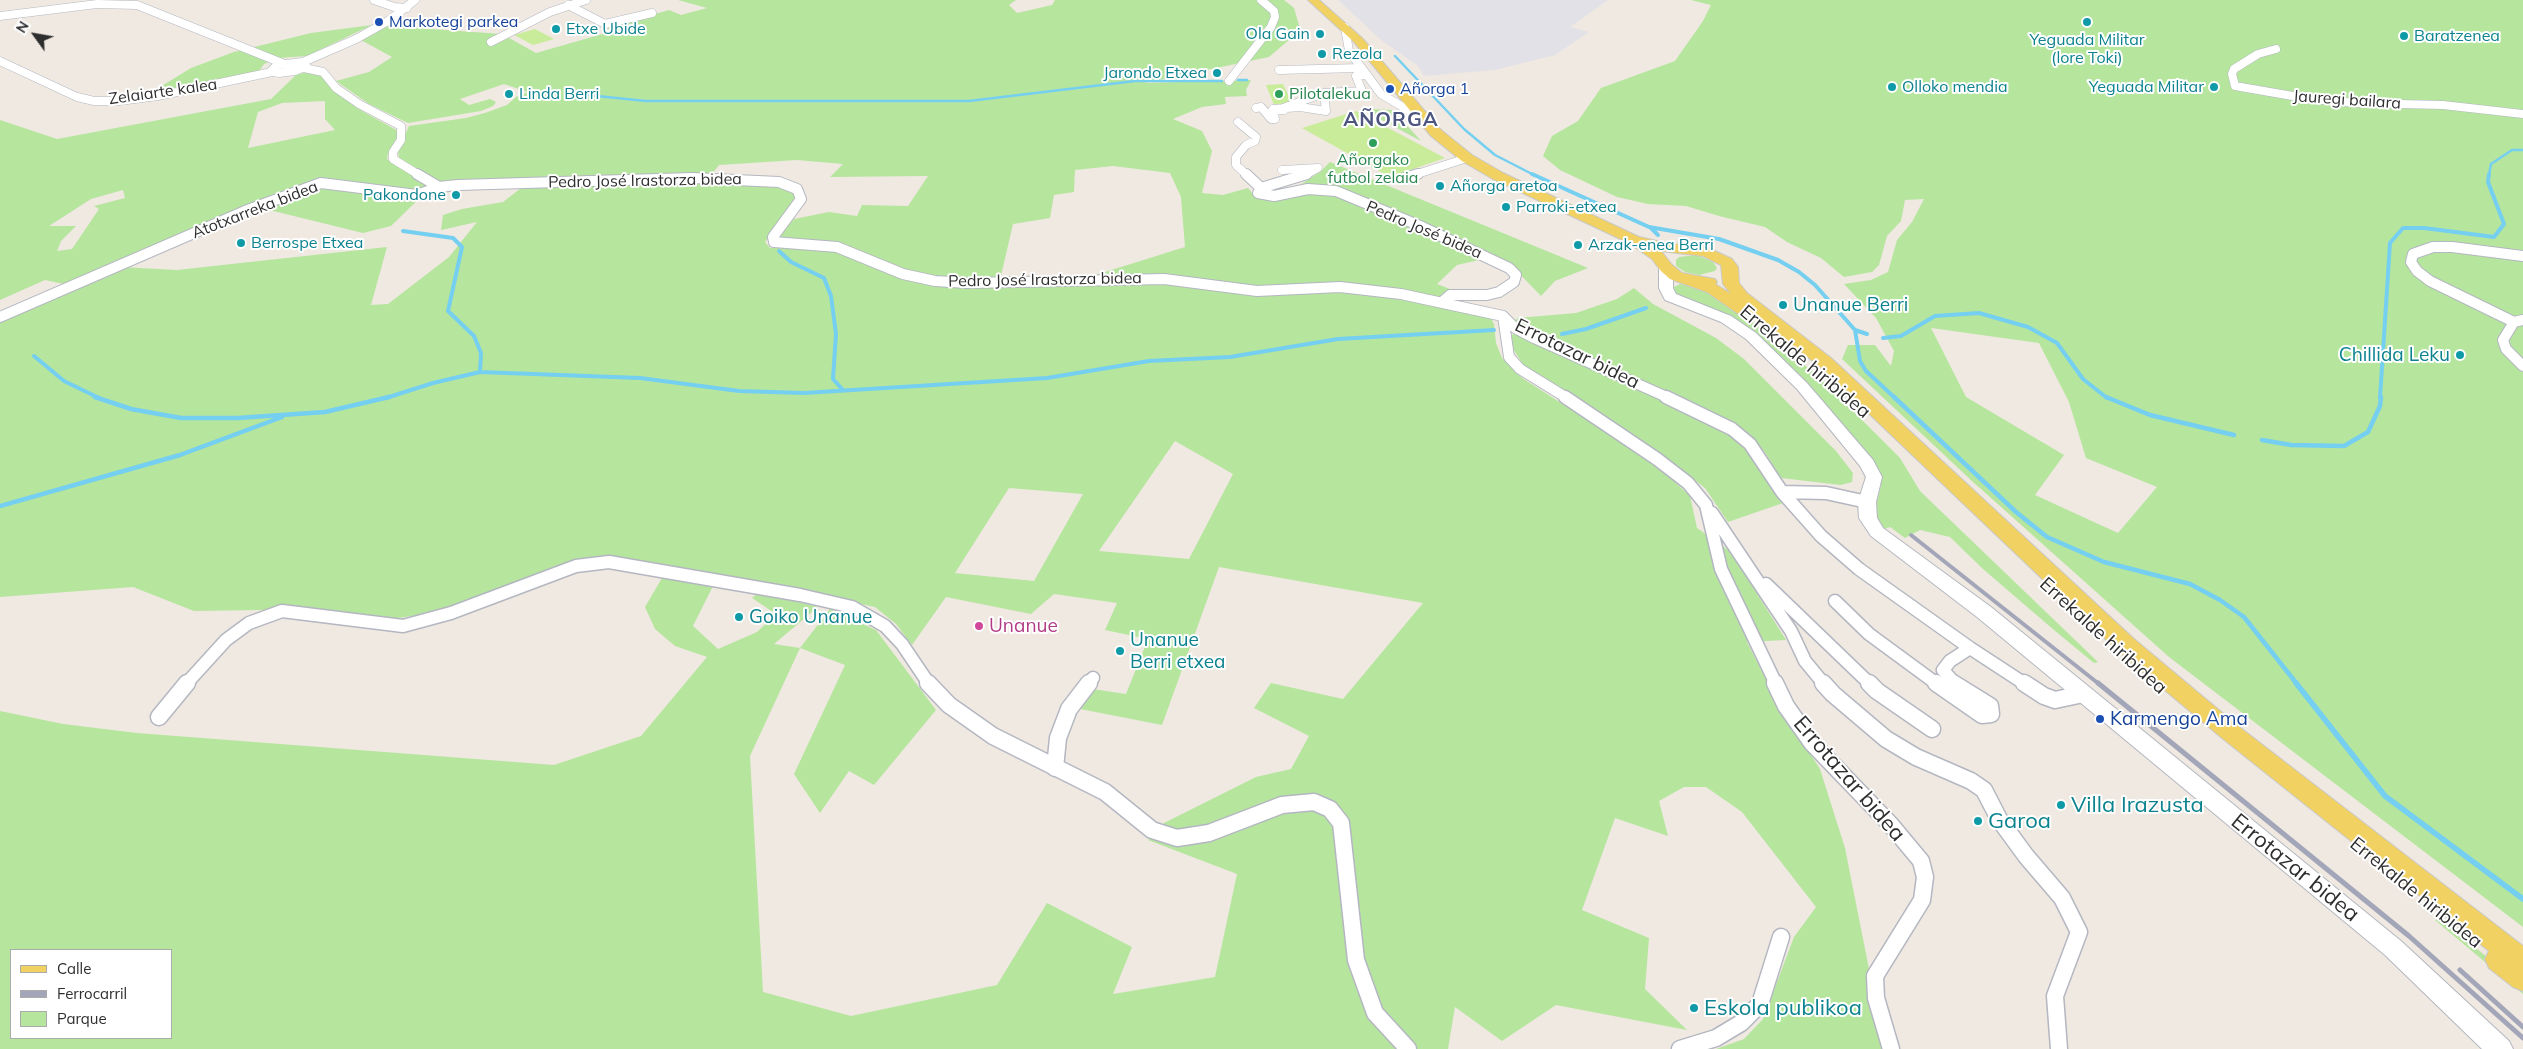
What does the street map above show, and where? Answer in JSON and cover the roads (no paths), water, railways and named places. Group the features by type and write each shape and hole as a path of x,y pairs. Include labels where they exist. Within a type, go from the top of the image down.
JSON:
{"main road":[{"path":"1313,0 1358,40 1425,120 1445,141 1467,158 1498,176 1634,240 1670,249 1706,252 1721,258 1730,267 1730,272 1722,280 1714,282 1691,280"},
{"name":"Errekalde hiribidea","path":"1634,240 1658,256 1665,266 1730,300 1819,368 2061,600 2140,670 2523,978"},
{"path":"1665,266 1667,256 1684,250"},
{"name":"Errekalde hiribidea","path":"1730,272 1731,284 1741,296 1825,362 2126,646 2230,732 2523,962"}],"street":[{"path":"374,0 394,7 407,8"},
{"path":"304,65 356,39 407,8 415,0"},
{"path":"491,42 535,19 568,5 586,0"},
{"path":"1229,81 1271,27 1275,17 1274,10 1261,0"},
{"path":"0,16 74,5 137,5 282,63 304,65 323,72 336,88 359,104 401,126 401,140 392,152 393,159 438,188"},
{"path":"568,5 605,24 652,13"},
{"path":"1345,28 1349,51 1360,68 1386,98 1425,120"},
{"name":"Jauregi bailara","path":"2276,50 2258,54 2234,69 2232,74 2235,86 2310,99 2357,103 2443,105 2523,114"},
{"name":"Zelaiarte kalea","path":"0,61 77,97 94,101 119,101 158,96 272,72 290,72 304,65"},
{"path":"272,72 273,67 282,63"},
{"path":"1279,70 1360,68"},
{"path":"1256,108 1261,108 1271,119 1275,119 1272,111 1284,110 1283,108 1324,93 1362,91 1356,76 1367,75"},
{"path":"1273,109 1300,107 1326,111 1324,93"},
{"path":"1238,122 1256,137 1255,141 1246,145 1236,157 1236,164 1261,188 1298,178 1318,168 1309,167 1293,171 1282,170"},
{"path":"1402,179 1467,158"},
{"name":"Pedro José Irastorza bidea","path":"438,188 458,185 692,178 779,182 797,189 801,199 773,237 774,242 837,247 903,274 935,281 968,283 1024,280 1164,279 1257,291 1340,287 1400,294 1503,316"},
{"name":"Atotxarreka bidea","path":"0,317 308,186 331,183 417,195 438,188"},
{"name":"Pedro José bidea","path":"1261,188 1258,193 1261,195 1274,196 1308,189 1336,191 1370,207 1418,225 1509,268 1516,276 1514,282 1499,292 1487,295 1450,295 1442,302"},
{"path":"2523,256 2452,247 2433,247 2413,254 2412,262 2417,271 2430,280 2519,321 2506,332 2503,340 2506,349 2523,366"},
{"path":"1665,266 1666,288 1670,297 1718,316 1739,327 1802,386 1867,464 1874,477 1867,502 1826,493 1782,492"},
{"path":"1667,285 1691,280"},
{"name":"Errotazar bidea","path":"1503,316 1515,328 1534,338 1709,416 1732,429 1750,444 1782,492 1821,536 1859,569 1970,648 2044,696 2055,700 2083,694"},
{"name":"Errotazar bidea","path":"1503,316 1509,357 1520,368 1599,418 1688,483 1706,505 1791,631 1805,661 1833,694 1886,739 1916,757 1971,781 1984,790 2000,819 2026,856 2062,898 2079,932 2055,996 2059,1049"},
{"name":"Errotazar bidea","path":"1867,502 1868,518 1877,532 1984,612 2393,948 2500,1049"},
{"name":"Errotazar bidea","path":"1706,505 1721,569 1786,706 1812,743 1891,825 1921,861 1925,877 1922,900 1875,976 1876,998 1891,1049"},
{"path":"159,717 200,666 238,631 263,616 282,611 293,611 373,624 403,626 451,614 576,566 608,562 800,595 852,607 885,626 902,644 930,686 949,705 993,736 1105,792 1152,830 1177,838 1209,833 1282,805 1314,802 1330,809 1341,823 1356,960 1375,1013 1408,1049"},
{"name":"Errotazar bidea","path":"1745,562 1877,691 1932,729"},
{"path":"1835,601 1869,634 1969,707 1982,715 1991,714 1990,706 1950,681 1943,670 1950,661 1970,648"},
{"path":"1055,768 1058,738 1069,709 1093,678"},
{"path":"1680,1049 1724,1033 1741,1023 1760,1004 1781,937"}],"waterway":[{"path":"1395,56 1464,129 1495,155 1532,174"},
{"path":"1238,80 1247,80"},
{"path":"587,95 646,101 969,101 1135,81 1222,81"},
{"path":"2489,175 2491,164 2512,150 2523,150"},
{"path":"1532,174 1650,227"},
{"path":"2380,398 2390,243 2403,228 2424,228 2494,237 2504,224 2488,182 2489,174"},
{"path":"1650,227 1719,239 1778,260 1799,272 1815,285 1855,330"},
{"path":"1650,227 1658,235"},
{"path":"403,231 453,238 462,247 448,311 474,336 481,353 480,372"},
{"path":"779,251 791,262 824,278 831,296 836,334 833,379 843,390"},
{"path":"1562,334 1586,329 1646,308"},
{"path":"1883,338 1901,336 1935,316 1979,313 2028,327 2057,343 2083,379 2107,398"},
{"path":"480,372 640,378 739,391 804,393 1047,378 1149,361 1230,357 1338,339 1494,330"},
{"path":"1855,330 1867,334"},
{"path":"1855,330 1860,361 1866,371 1895,398"},
{"path":"34,356 64,381 99,398"},
{"path":"386,398 433,383 480,372"},
{"path":"95,397 131,409 181,418 238,418 325,412 389,397"},
{"path":"1894,397 2016,512 2047,537 2104,562 2190,584 2220,600 2244,617 2297,684"},
{"path":"2106,397 2150,415 2234,435"},
{"path":"2262,440 2291,445 2344,446 2368,432 2380,406 2381,397"},
{"path":"0,506 180,455 282,417"},
{"path":"2296,683 2385,796 2523,899"}],"railway":[{"path":"1911,535 2099,684"},
{"path":"2098,683 2409,936 2523,1038"},
{"path":"2460,970 2523,1027"}],"place":[{"name":"Markotegi parkea","path":"379,22"},
{"name":"Yeguada Militar (lore Toki)","path":"2087,22"},
{"name":"Etxe Ubide","path":"556,29"},
{"name":"Ola Gain","path":"1320,34"},
{"name":"Baratzenea","path":"2404,36"},
{"name":"Rezola","path":"1322,54"},
{"name":"Jarondo Etxea","path":"1217,73"},
{"name":"Olloko mendia","path":"1892,87"},
{"name":"Yeguada Militar","path":"2214,87"},
{"name":"Añorga 1","path":"1390,89"},
{"name":"Linda Berri","path":"509,94"},
{"name":"Pilotalekua","path":"1279,94"},
{"name":"Añorgako futbol zelaia","path":"1373,143"},
{"name":"Añorga aretoa","path":"1440,186"},
{"name":"Pakondone","path":"456,195"},
{"name":"Parroki-etxea","path":"1506,207"},
{"name":"Berrospe Etxea","path":"241,243"},
{"name":"Arzak-enea Berri","path":"1578,245"},
{"name":"Unanue Berri","path":"1783,305"},
{"name":"Chillida Leku","path":"2460,355"},
{"name":"Goiko Unanue","path":"739,617"},
{"name":"Unanue","path":"979,626"},
{"name":"Unanue Berri etxea","path":"1120,651"},
{"name":"Karmengo Ama","path":"2100,719"},
{"name":"Villa Irazusta","path":"2061,805"},
{"name":"Garoa","path":"1978,821"},
{"name":"Eskola publikoa","path":"1694,1008"}],"district":[{"name":"AÑORGA","path":"1391,120"}]}
